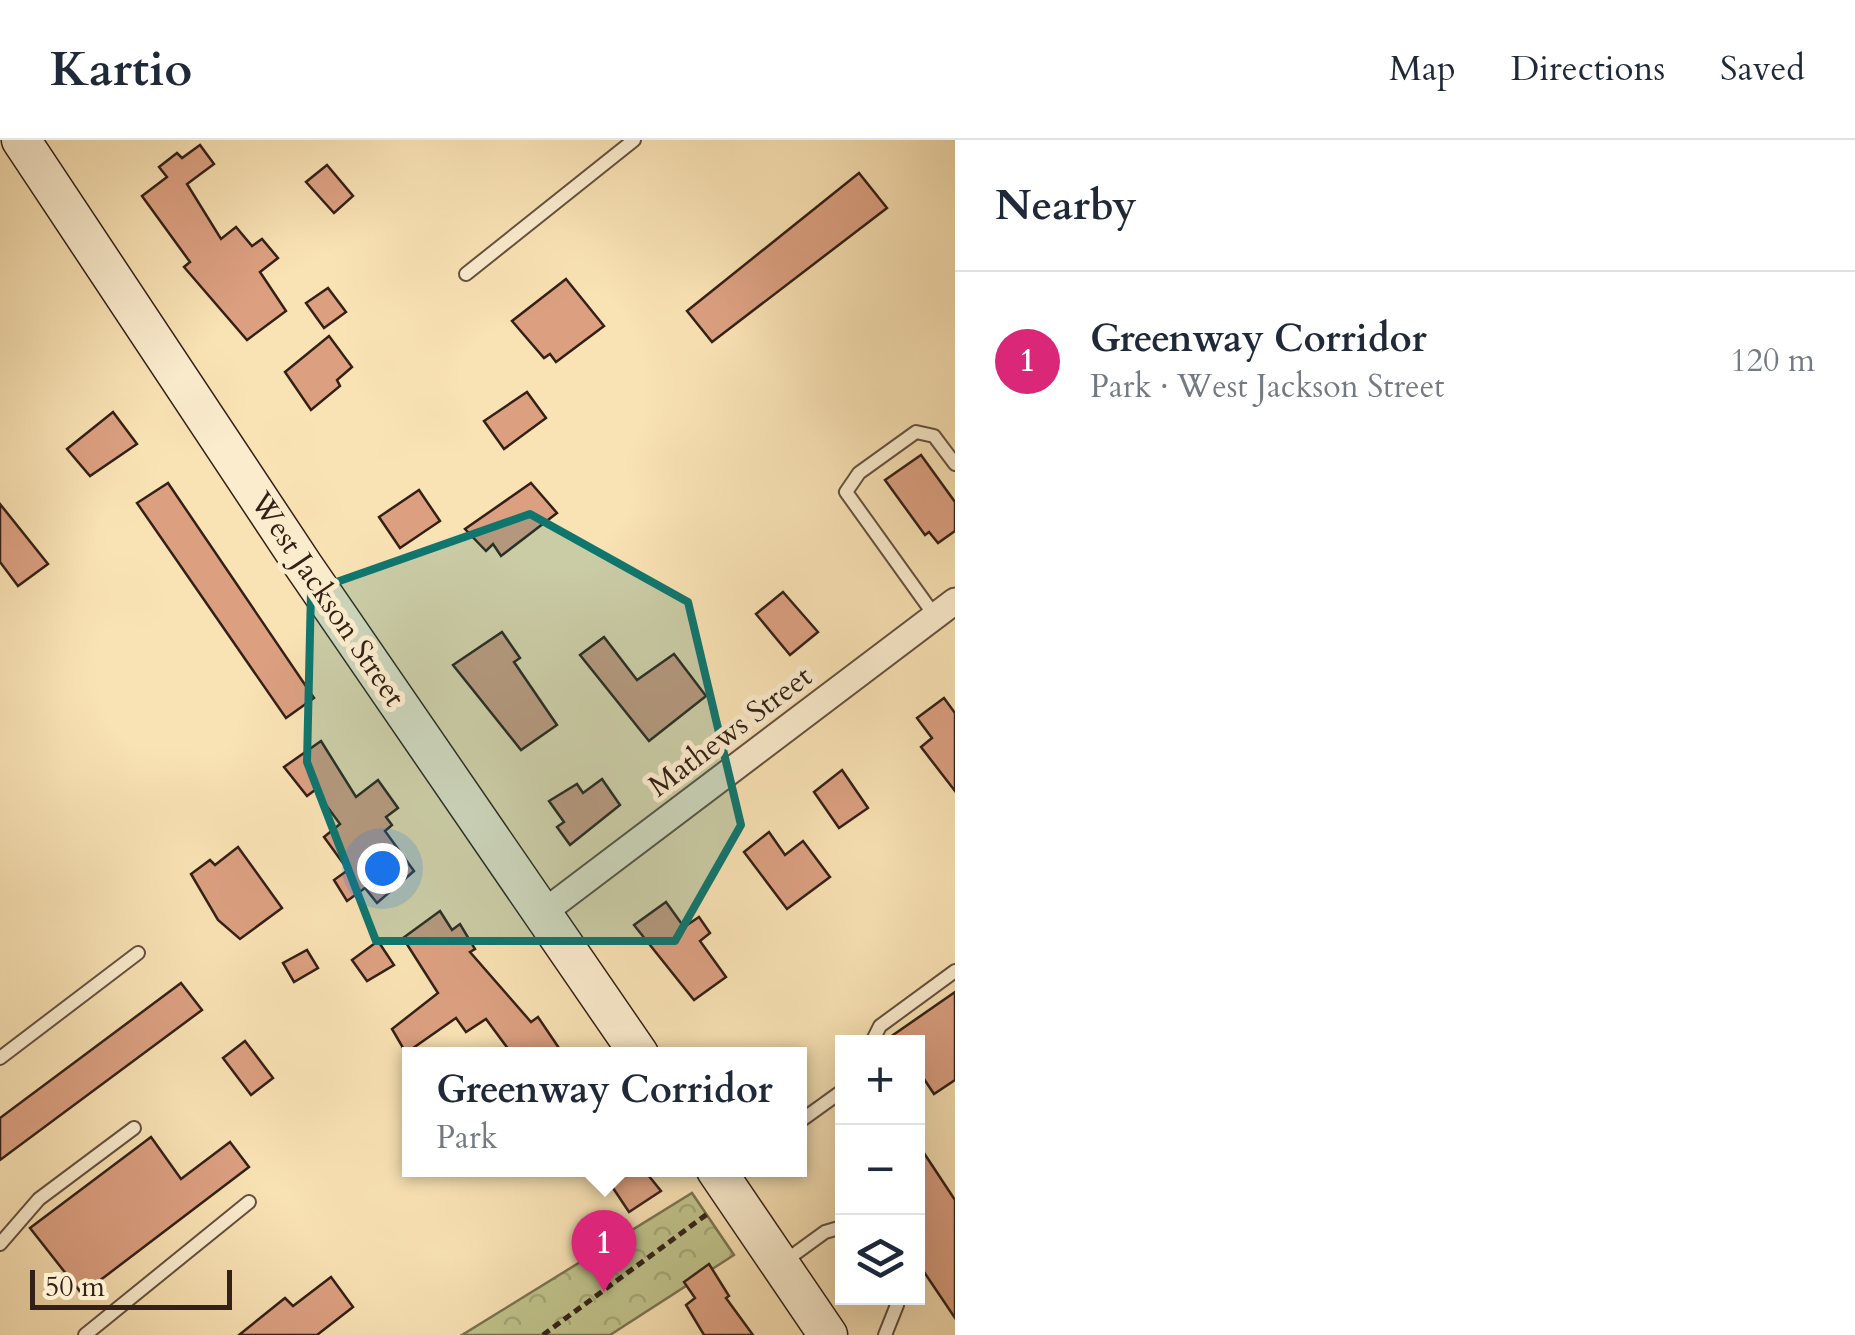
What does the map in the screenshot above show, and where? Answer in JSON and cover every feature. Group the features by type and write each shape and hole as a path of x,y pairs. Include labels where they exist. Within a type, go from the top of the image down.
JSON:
{"street":[{"name":"West Jackson Street","path":"21,140 303,565 634,1047"},
{"name":"Mathews Street","path":"544,912 945,608"},
{"path":"728,1178 828,1335"}],"lane":[{"path":"466,274 634,140"},
{"path":"945,608 846,492 860,473 916,432 934,436 955,464"},
{"path":"0,1058 138,953"},
{"path":"876,1035 880,1026 955,971"},
{"path":"807,1116 835,1096"},
{"path":"0,1244 39,1199 134,1128"},
{"path":"85,1335 249,1202"},
{"path":"780,1264 835,1229"},
{"path":"885,1335 897,1305"}],"path":[{"path":"543,1335 708,1212 728,1178"}],"highlighted area":[{"path":"530,514 688,602 741,825 675,941 376,941 307,762 311,591"}],"green space":[{"path":"692,1193 734,1255 610,1335 462,1335"}],"building":[{"path":"200,145 214,164 187,184 221,239 236,227 252,246 262,239 278,258 260,272 286,311 247,340 184,267 190,262 142,196 167,177 159,167 177,153 182,158"},
{"path":"327,165 353,196 334,213 306,182"},
{"path":"859,173 887,208 712,342 687,311"},
{"path":"566,279 604,326 556,362 550,354 544,358 512,321"},
{"path":"328,288 346,312 324,328 306,303"},
{"path":"329,336 352,367 337,380 340,386 311,410 285,372"},
{"path":"527,392 546,418 504,449 484,421"},
{"path":"113,412 137,444 90,476 67,449"},
{"path":"921,455 955,502 955,531 938,543 929,532 925,535 885,480"},
{"path":"168,483 314,698 286,718 137,503"},
{"path":"531,483 557,513 501,556 493,544 486,551 465,529"},
{"path":"419,490 440,521 400,548 379,517"},
{"path":"0,504 48,564 18,586 0,562"},
{"path":"783,592 818,632 790,655 756,614"},
{"path":"502,632 520,658 514,662 557,725 521,750 453,665"},
{"path":"604,637 637,680 674,654 706,696 649,741 580,655"},
{"path":"944,698 955,713 955,791 921,747 932,738 917,718"},
{"path":"321,741 356,797 378,780 398,808 386,817 392,825 385,831 414,871 377,903 365,888 347,901 334,880 348,870 324,837 340,824 315,790 307,796 284,767"},
{"path":"842,770 868,808 839,828 814,792"},
{"path":"602,779 620,805 570,845 557,827 564,822 549,801 577,784 583,793"},
{"path":"769,832 785,855 803,841 830,877 787,909 744,852"},
{"path":"238,847 282,908 240,939 218,920 191,874 210,860 215,865"},
{"path":"666,902 684,927 699,917 710,933 700,941 726,977 694,1000 634,925"},
{"path":"440,911 452,930 460,924 475,949 470,952 531,1022 538,1017 558,1047 507,1047 486,1019 466,1032 456,1018 415,1047 402,1047 392,1029 438,993 403,938"},
{"path":"378,941 394,965 367,981 352,960"},
{"path":"307,950 318,968 294,982 283,963"},
{"path":"181,983 202,1010 0,1160 0,1118"},
{"path":"955,992 955,1080 934,1094 925,1080 925,1035 893,1035"},
{"path":"245,1041 273,1078 251,1095 223,1058"},
{"path":"151,1137 181,1179 230,1142 249,1167 82,1294 30,1228"},
{"path":"925,1155 955,1200 955,1318 925,1273"},
{"path":"606,1177 650,1177 661,1191 629,1212"},
{"path":"709,1264 729,1296 726,1298 753,1335 704,1335 686,1305 695,1298 684,1282"},
{"path":"331,1277 353,1307 317,1335 239,1335 285,1298 293,1306"}],"place":[{"name":"Greenway Corridor","path":"604,1292"}]}
